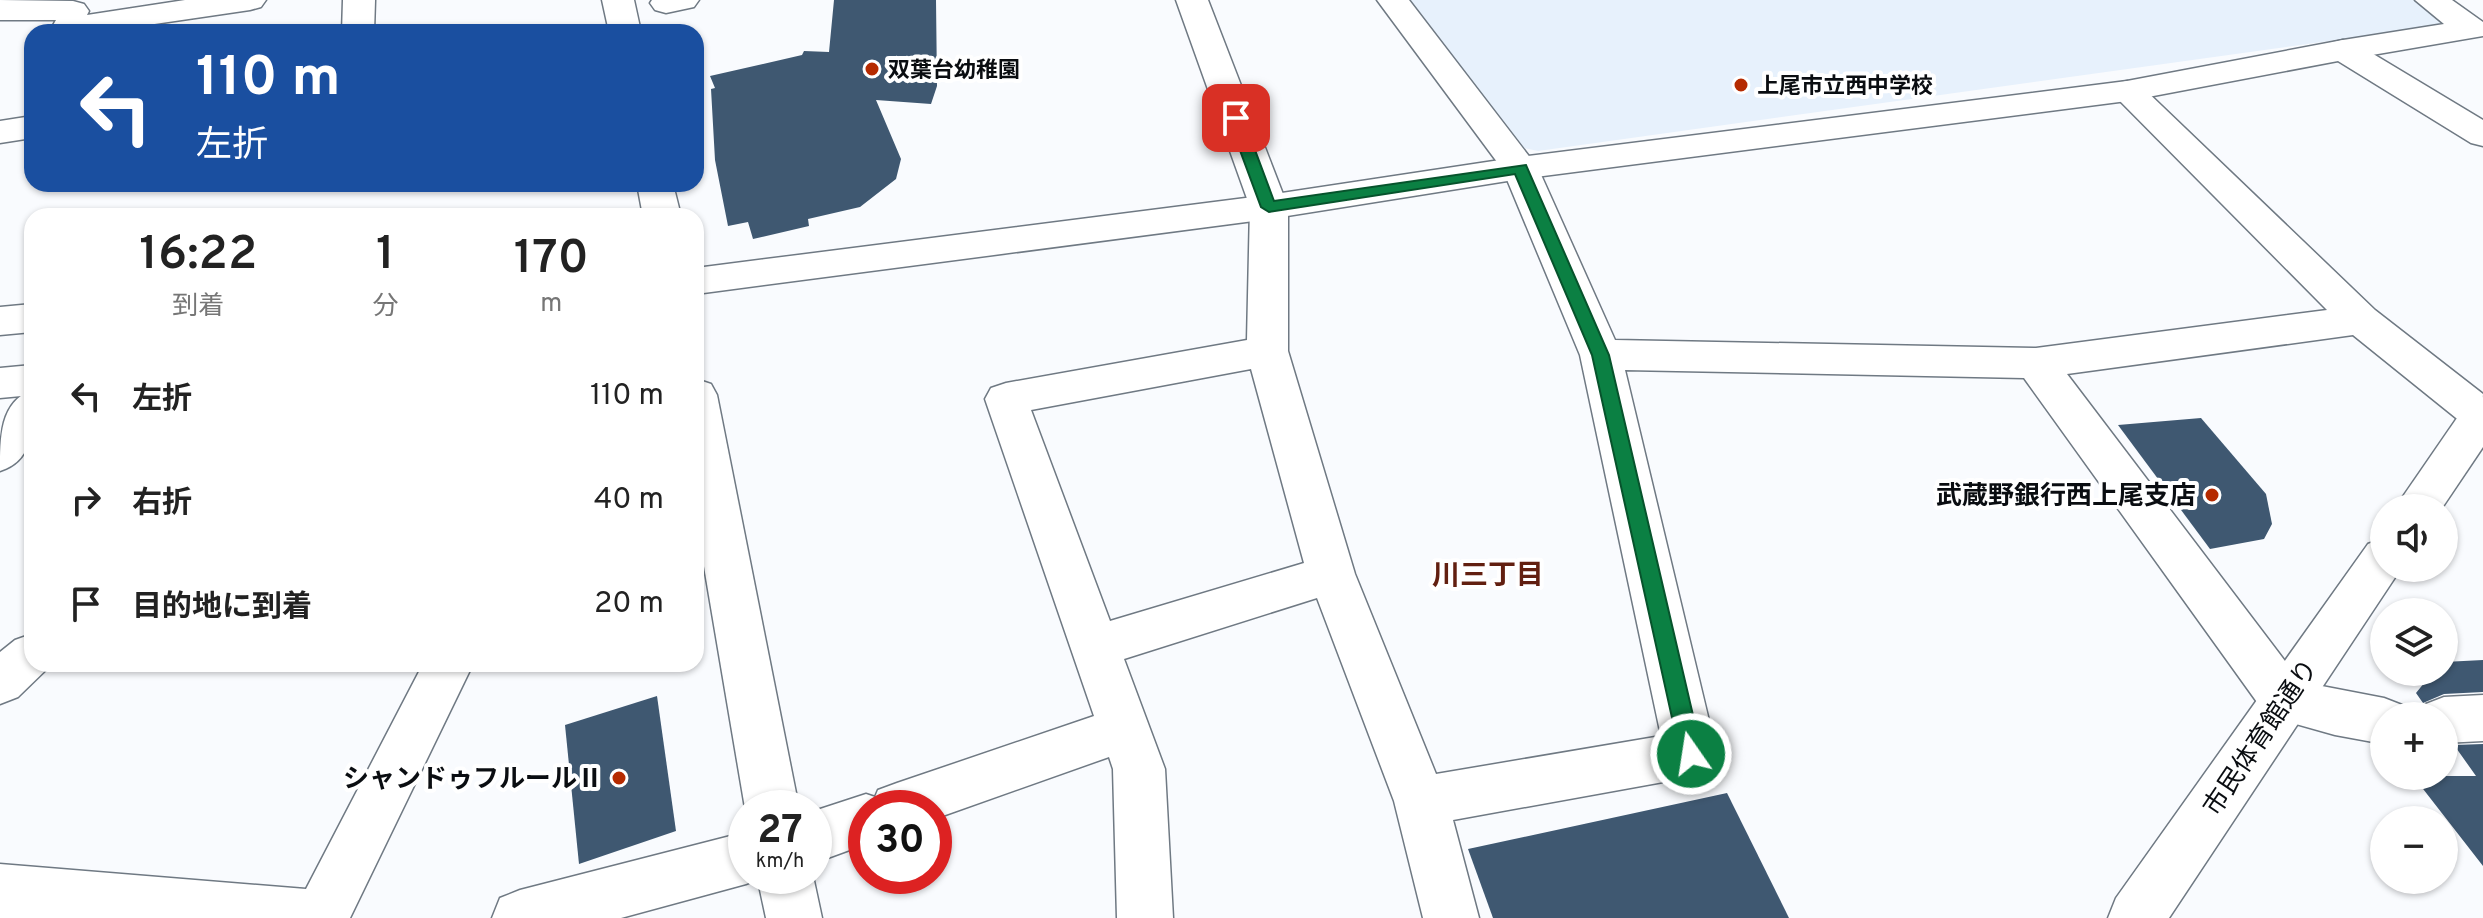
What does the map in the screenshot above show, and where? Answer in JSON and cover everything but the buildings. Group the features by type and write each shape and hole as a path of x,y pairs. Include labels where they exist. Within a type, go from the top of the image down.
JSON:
{"street":[{"path":"0,10 71,18 250,0"},
{"path":"358,24 359,0"},
{"path":"618,0 623,24"},
{"path":"1192,0 1269,207 1267,351 1331,574 1421,801 1451,918"},
{"path":"1393,0 1520,168 1601,355 1691,754 1421,801"},
{"path":"704,280 1269,207 1520,168 2127,91 2472,29 2431,0"},
{"path":"2343,50 2483,135"},
{"path":"2127,91 2361,320 2482,414 2428,494"},
{"path":"0,132 24,128"},
{"path":"0,321 24,319"},
{"path":"1601,355 2036,363 2361,320"},
{"path":"1145,918 1139,769 1006,399 1267,351"},
{"path":"2036,363 2285,700 2370,719"},
{"path":"0,383 24,381"},
{"path":"0,454 24,418"},
{"path":"704,438 769,790"},
{"path":"1095,647 1331,574"},
{"name":"市民体育館通り","path":"2136,918 2370,577"},
{"path":"0,682 24,662"},
{"path":"0,891 88,908 294,917 443,672"},
{"path":"2458,719 2483,718"},
{"path":"948,790 1125,728"},
{"path":"520,918 728,863"},
{"path":"789,894 794,918"}],"shaded area":[{"name":"上尾市立西中学校","path":"1406,0 2418,0 2451,24 1538,151 1519,147"}],"place":[{"name":"双葉台幼稚園","path":"872,69"},
{"name":"上尾市立西中学校","path":"1741,85"},
{"name":"武蔵野銀行西上尾支店","path":"2212,495"},
{"name":"シャンドゥフルールⅡ","path":"619,778"}],"district":[{"name":"川三丁目","path":"1488,574"}],"route":[{"path":"1236,118 1269,207 1520,168 1601,355 1691,754"}]}
